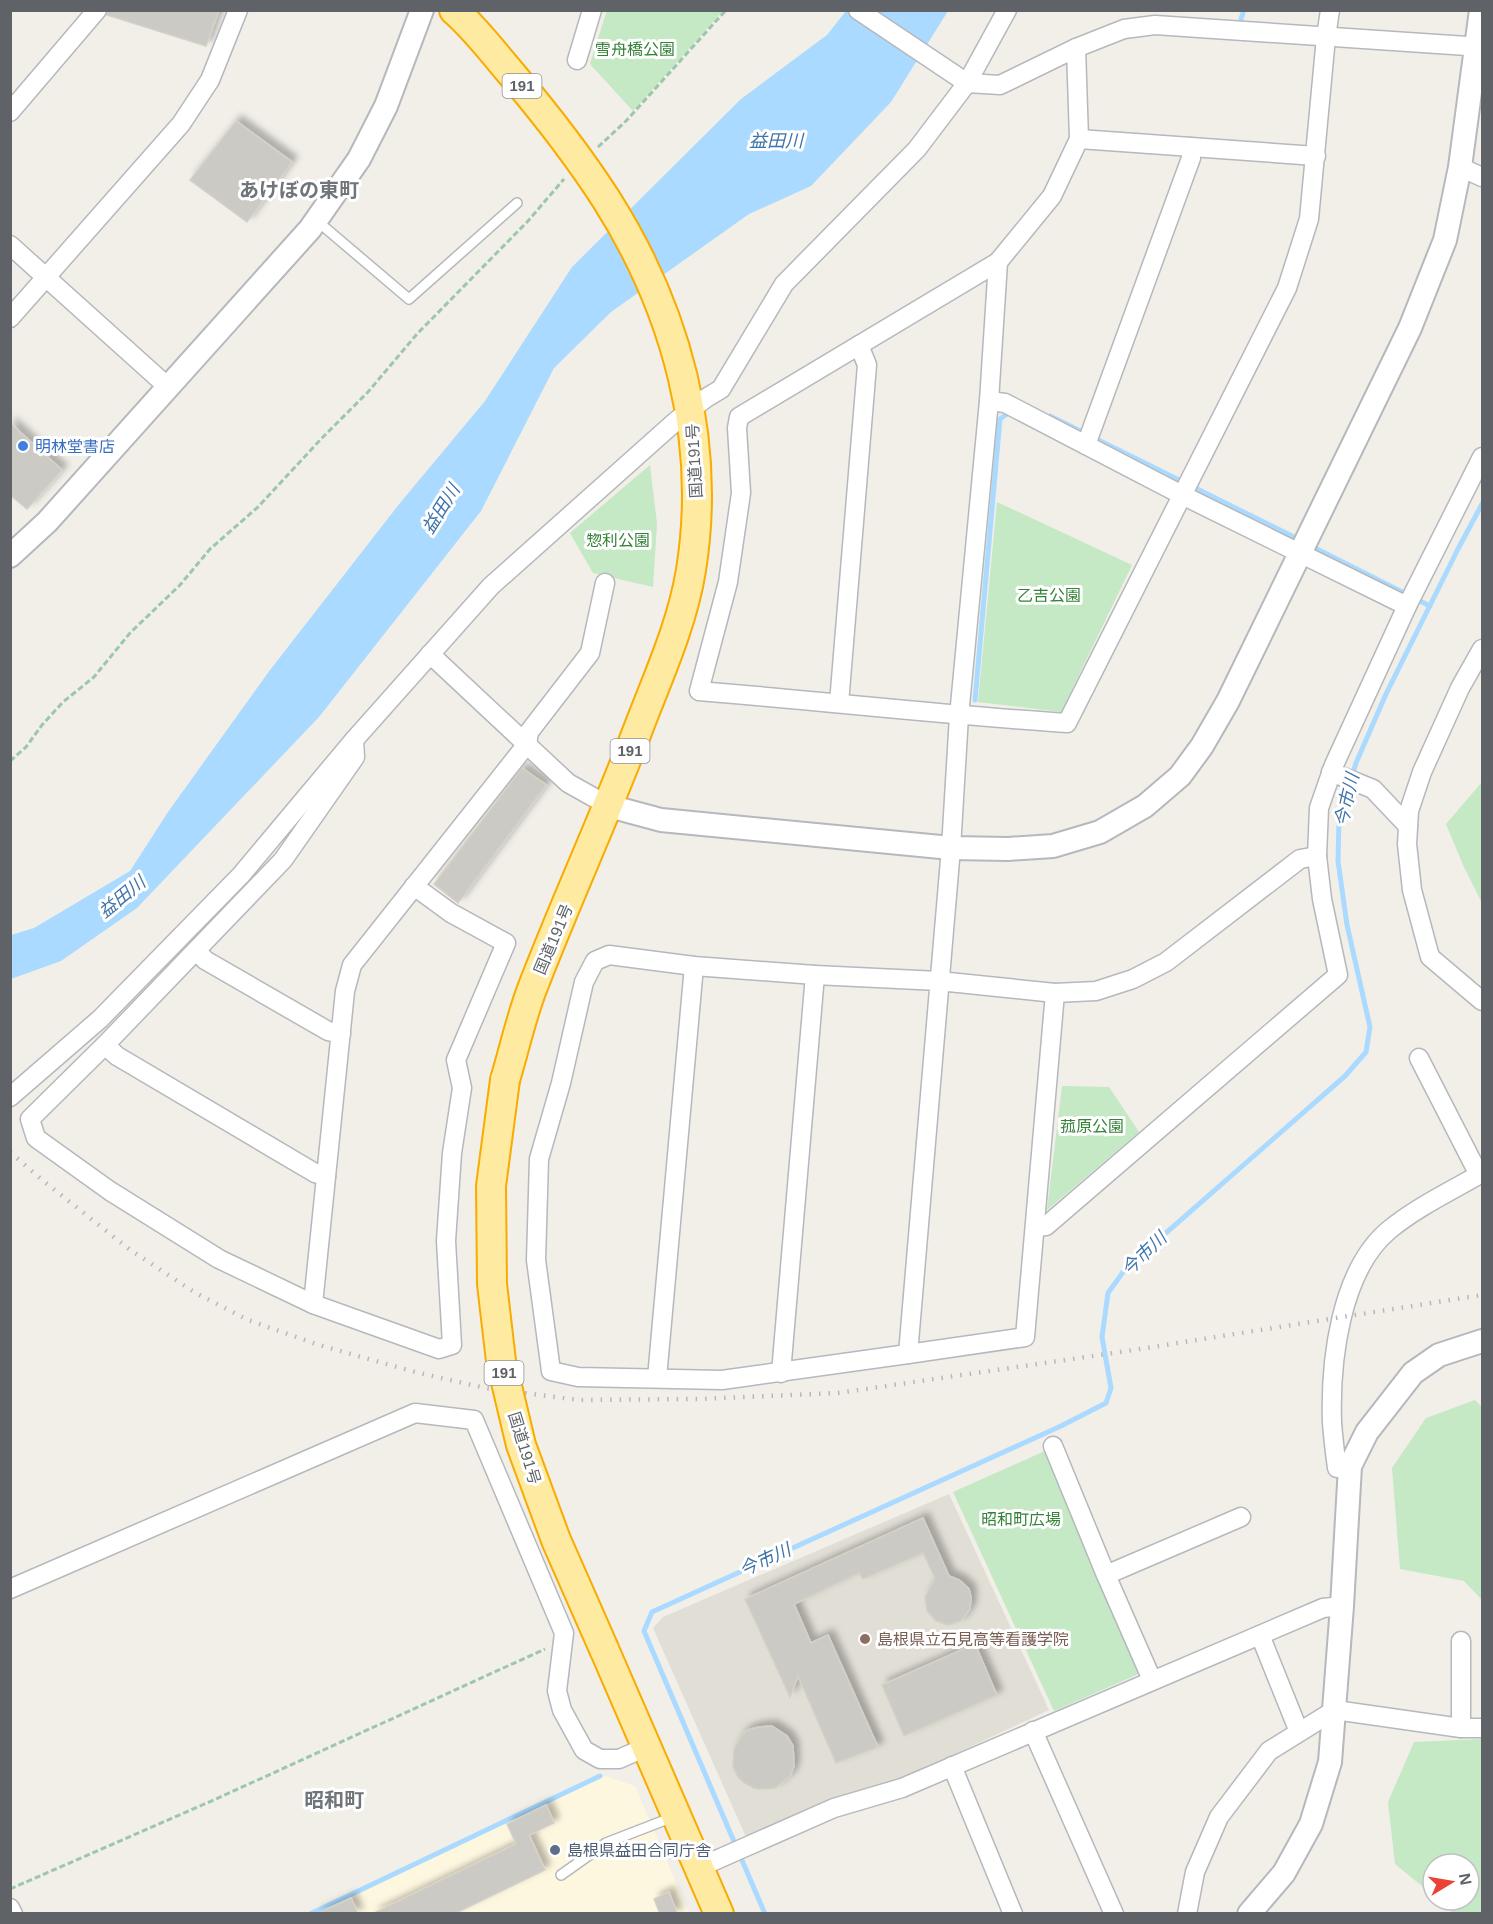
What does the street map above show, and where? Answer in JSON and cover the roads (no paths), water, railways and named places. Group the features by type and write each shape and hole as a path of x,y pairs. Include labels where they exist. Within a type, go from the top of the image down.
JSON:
{"highway":[{"name":"国道191号","path":"454,10 515,78 582,164 624,227 655,289 674,343 691,410 698,489 691,570 676,630 609,806 531,991 505,1080 491,1186 492,1284 501,1360 521,1445 556,1540 719,1914"}],"street":[{"path":"10,112 97,10"},
{"path":"10,318 182,124 210,80 238,10"},
{"path":"10,556 47,522 316,220 358,159 386,106 422,10"},
{"path":"577,60 592,10"},
{"path":"858,10 966,83 1000,85 1076,48 1155,18 1326,37 1479,46"},
{"path":"10,1097 100,1019 241,875 354,740 491,586 691,410 721,389 784,284 917,149 966,83 1007,10"},
{"path":"1076,48 1079,139 1052,196 998,262 739,417 737,428 741,493 728,582 699,691 960,716 1067,723 1287,288 1309,219 1330,10"},
{"path":"430,654 568,783 609,806 661,820 951,848 1008,849 1053,846 1100,832 1145,806 1180,776 1202,746 1228,701 1410,328 1445,240 1460,167 1479,46 1480,10"},
{"path":"1079,139 1316,156"},
{"path":"1086,445 1191,158 1191,147"},
{"path":"1460,167 1482,177"},
{"path":"10,245 168,387"},
{"path":"908,1354 960,716 989,401 998,262"},
{"path":"839,703 867,366 860,345"},
{"path":"989,401 1005,403 1182,495 1407,606"},
{"path":"1036,1227 1046,1226 1338,975 1322,899 1317,856 1319,808 1407,606 1482,457"},
{"path":"313,1304 345,991 352,965 527,744 529,732 590,653 605,583"},
{"path":"1482,649 1460,688 1422,772 1410,811 1407,844 1412,890 1430,957 1482,1000"},
{"path":"354,740 356,757 283,860 197,951 30,1119 36,1138 110,1191 219,1259 313,1304 439,1349 452,1346 446,1241 452,1153 462,1088 456,1060 506,943 451,913 414,886"},
{"path":"1334,774 1368,787 1384,800 1408,826"},
{"path":"1054,993 1025,1337 722,1380 578,1377 551,1371 536,1260 539,1159 561,1083 584,982 595,961 609,955 694,966 939,981 1054,993 1096,991 1133,979 1166,962 1300,859 1317,856"},
{"path":"197,951 215,966 328,1031 341,1034"},
{"path":"657,1378 694,966"},
{"path":"781,1372 815,975"},
{"path":"105,1045 117,1056 315,1173 326,1176"},
{"path":"1350,1466 1337,1468 1332,1422 1335,1362 1341,1317 1352,1283 1370,1249 1388,1230 1418,1209 1481,1174 1419,1058"},
{"path":"1249,1914 1284,1873 1311,1824 1330,1762 1350,1466 1367,1432 1413,1373 1439,1354 1482,1341"},
{"path":"10,1590 415,1413 474,1420 564,1633 557,1691 562,1710 584,1750 600,1759 619,1759 646,1748"},
{"path":"1053,1446 1152,1680"},
{"path":"1106,1575 1241,1517"},
{"path":"698,1868 834,1808 902,1788 1323,1608 1342,1606"},
{"path":"1260,1635 1299,1732"},
{"path":"1461,1641 1461,1728"},
{"path":"1187,1914 1196,1872 1219,1817 1269,1751 1299,1732 1335,1710 1461,1728 1482,1728"},
{"path":"1033,1731 1114,1914"},
{"path":"952,1766 1013,1914"},
{"path":"10,1908 13,1914"}],"lane":[{"path":"316,220 409,299 517,203"},
{"path":"561,1875 606,1843 675,1816"}],"water":[{"name":"益田川","path":"846,11 948,11 891,102 811,186 749,214 611,312 554,368 481,511 319,717 137,908 61,961 11,979 11,935 34,928 130,871 168,812 270,670 400,503 485,401 572,267 741,99 827,35"}],"waterway":[{"path":"1241,19 1244,10"},
{"path":"975,700 1000,419 1008,413"},
{"path":"1050,416 1300,540"},
{"name":"今市川","path":"765,1914 644,1631 652,1612 1061,1426 1106,1403 1111,1388 1102,1337 1108,1293 1126,1268 1345,1076 1366,1052 1370,1027 1347,925 1338,861 1339,820 1356,763 1386,694 1482,504"},
{"path":"1311,546 1430,606"},
{"path":"310,1914 600,1776"}],"railway":[{"path":"10,1152 129,1249 194,1292 248,1320 319,1345 415,1372 485,1388 579,1400 698,1399 838,1393 1127,1351 1482,1295"}],"place":[{"name":"明林堂書店","path":"23,446"},
{"name":"島根県立石見高等看護学院","path":"865,1639"},
{"name":"島根県益田合同庁舎","path":"555,1850"}],"district":[{"name":"あけぼの東町","path":"299,190"},
{"name":"昭和町","path":"334,1800"}],"park label":[{"name":"雪舟橋公園","path":"635,49"},
{"name":"惣利公園","path":"618,540"},
{"name":"乙吉公園","path":"1049,595"},
{"name":"菰原公園","path":"1092,1126"},
{"name":"昭和町広場","path":"1021,1519"}]}
